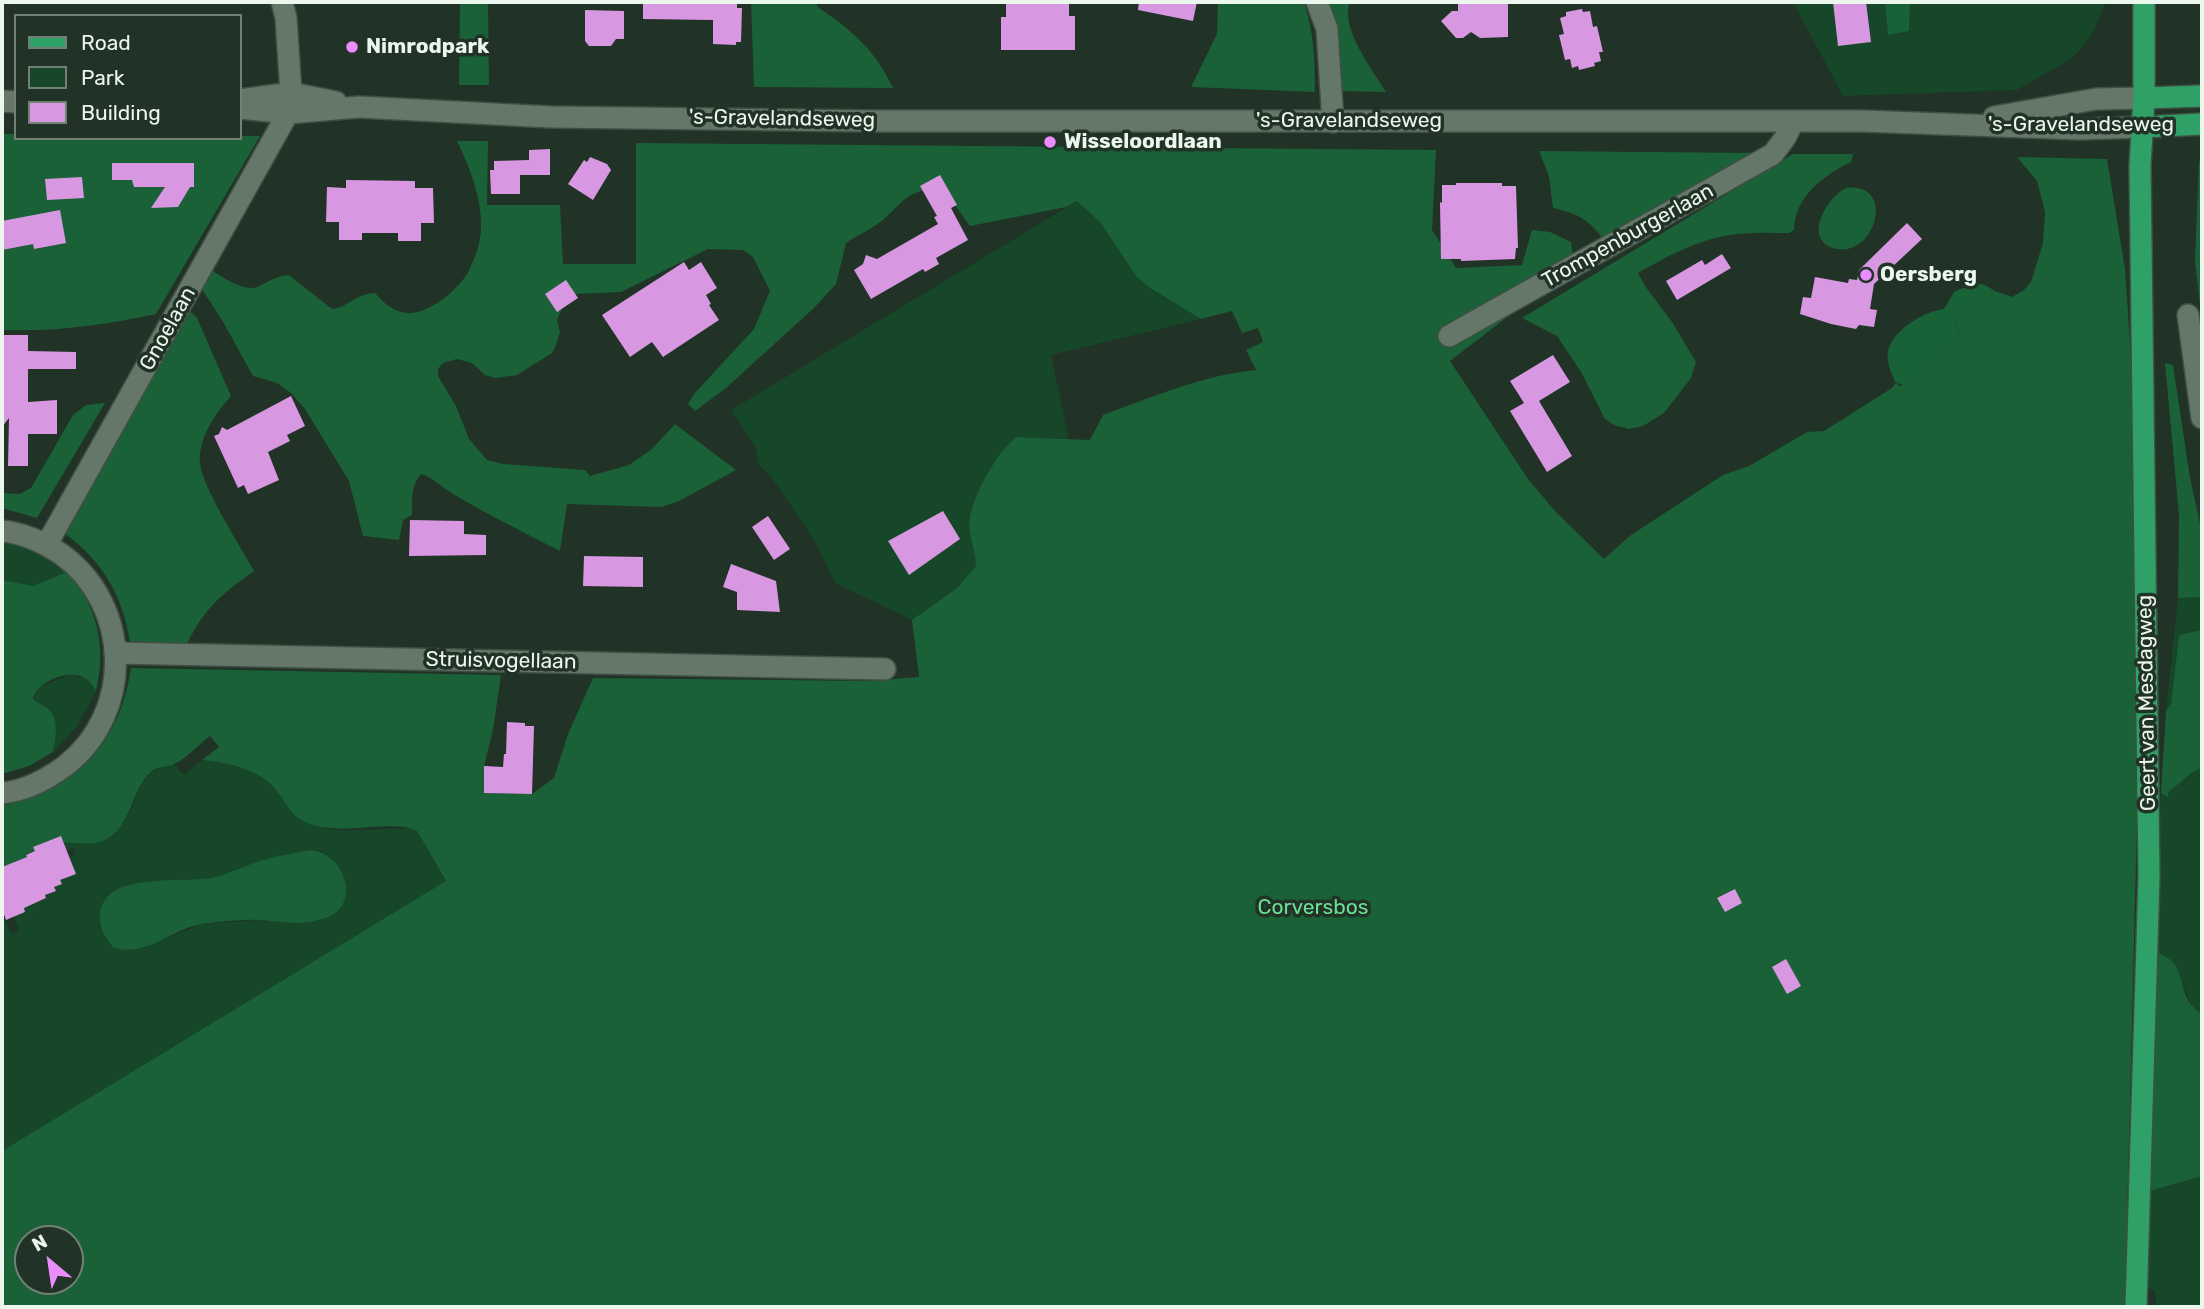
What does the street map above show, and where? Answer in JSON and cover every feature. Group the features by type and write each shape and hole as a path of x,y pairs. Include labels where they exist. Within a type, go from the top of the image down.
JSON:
{"main road":[{"name":"Geert van Mesdagweg","path":"2136,1307 2149,876 2140,166 2144,98 2144,2"},
{"name":"'s-Gravelandseweg","path":"2144,98 2202,96"},
{"name":"'s-Gravelandseweg","path":"2143,127 2202,124"}],"street":[{"path":"282,2 286,19 290,103"},
{"path":"1317,2 1327,29 1333,122"},
{"name":"'s-Gravelandseweg","path":"1961,124 2096,99 2144,98"},
{"name":"'s-Gravelandseweg","path":"242,100 551,117 874,121 1863,121 2079,129 2143,127"},
{"name":"'s-Gravelandseweg","path":"242,108 290,103"},
{"name":"Gnoelaan","path":"47,544 290,103"},
{"name":"Trompenburgerlaan","path":"1449,336 1773,154 1793,122"},
{"path":"2188,315 2202,418"},
{"path":"2,531 47,544 74,564 96,590 110,620 117,653 114,690 101,725 79,755 49,778 14,792 2,793"},
{"name":"Struisvogellaan","path":"117,653 885,669"}],"green space":[{"path":"460,2 488,2 489,85 459,85"},
{"path":"751,2 815,2 862,42 879,63 893,88 754,87"},
{"path":"1218,2 1304,2 1313,46 1315,92 1191,87 1217,34"},
{"path":"1325,2 1350,2 1349,24 1353,36 1386,92 1341,91"},
{"path":"1793,2 1885,2 1888,35 1909,31 1910,2 2105,2 2096,27 2072,58 2017,90 1843,96"},
{"path":"2,134 14,134 14,140 242,140 242,136 260,136 156,314 79,327 2,330"},
{"name":"Corversbos","path":"457,141 488,141 487,205 560,205 563,264 636,264 636,143 1436,150 1432,230 1456,268 1522,265 1532,230 1550,232 1571,242 1574,266 1450,361 1528,479 1555,511 1604,559 1631,535 1723,475 1749,466 1807,432 1824,431 1896,383 1900,386 1936,366 1959,333 1955,318 1990,298 1995,291 2012,297 2024,290 2031,282 2043,243 2045,212 2037,181 2017,157 2107,159 2125,269 2139,477 2142,763 2137,822 2127,1217 2129,1307 2,1307 2,1151 446,881 417,831 394,826 333,828 305,822 292,812 270,783 262,777 232,765 202,760 219,747 210,736 173,765 151,772 138,790 123,822 108,838 92,844 64,843 61,837 34,848 35,851 26,854 27,857 2,867 2,806 28,799 52,788 90,759 117,719 131,668 501,675 493,730 484,766 484,793 532,794 554,778 568,734 593,678 869,681 919,677 912,620 957,588 976,566 970,530 972,507 988,473 1010,443 1017,437 1090,440 1103,415 1197,382 1256,370 1246,350 1263,342 1258,328 1242,333 1232,311 1201,319 1150,288 1136,276 1100,222 1077,201 1066,207 970,226 955,205 935,188 925,190 911,195 880,222 846,243 836,284 814,308 726,388 695,411 688,404 694,394 754,329 770,291 753,257 743,250 708,249 621,292 574,294 566,299 557,320 560,332 552,353 517,375 496,378 485,375 472,363 457,359 443,363 438,369 438,376 456,406 469,439 487,460 503,464 585,470 590,476 629,465 652,449 675,424 736,470 679,501 661,507 567,504 560,551 470,504 421,474 414,488 412,515 403,520 399,540 363,536 349,481 305,409 291,393 277,383 253,376 199,285 209,269 232,282 251,288 289,275 332,309 375,293 387,305 401,312 419,312 429,308 447,296 462,281 477,252 481,217 471,172"},
{"path":"1539,151 1753,153 1605,241 1582,218 1553,208 1549,176"},
{"path":"1793,154 1853,154 1851,162 1812,188 1799,207 1794,230 1789,233 1745,233 1712,239 1674,254 1638,273 1696,362 1691,378 1664,413 1643,426 1629,429 1605,419 1581,372 1557,336 1522,318"},
{"path":"2199,161 2202,161 2202,324 2195,261"},
{"path":"1846,188 1862,189 1872,196 1876,207 1875,220 1860,243 1848,249 1833,248 1824,243 1819,227 1826,208"},
{"path":"1077,201 1100,222 1136,276 1150,288 1201,319 1051,355 1069,439 1017,437 970,532 976,551 976,566 957,588 912,620 835,583 817,545 795,511 758,464 756,448 731,410"},
{"path":"186,307 197,318 231,396 205,436 200,454 202,474 254,571 215,603 200,620 187,644 130,643 122,608 107,577 85,551 57,528"},
{"path":"2165,363 2173,365 2190,478 2202,533 2202,597 2178,598 2179,515"},
{"path":"105,403 37,518 2,508 2,493 20,494 31,488 73,415 86,405"},
{"path":"2,537 47,555 67,572 33,586 2,581"},
{"path":"67,572 86,598 97,627 100,658 96,691 85,678 74,675 66,675 45,683 33,698 54,717 56,729 53,752 29,766 2,774 2,580 33,586"},
{"path":"2202,597 2202,660 2201,630 2179,635 2171,704 2166,711 2178,598"},
{"path":"2201,630 2202,768 2194,771 2169,791 2168,797 2161,793 2166,711 2171,704 2179,635"},
{"path":"69,675 85,678 96,691 77,727 53,752 55,722 49,711 35,702 34,694 41,686"},
{"path":"202,760 232,765 252,772 270,783 296,816 317,827 344,830 413,828 446,882 2,1151 2,913 11,934 19,931 14,917 25,912 21,902 36,896 38,902 46,899 45,896 56,891 54,887 62,884 60,880 76,874 70,857 75,855 73,848 67,850 64,843 103,839 118,829 126,819 142,784 160,768 174,764 184,775","holes":["310,850 322,851 322,920 305,923 258,920 201,924 143,948 108,941 103,931 100,916 105,899 146,882 198,881 266,859"]},
{"path":"2202,768 2202,1014 2193,1009 2180,978 2152,951 2161,793 2168,796 2169,791 2194,771"},
{"path":"310,850 322,853 332,860 344,879 344,900 339,909 330,916 304,923 253,920 201,924 148,946 126,950 114,948 100,924 105,900 116,890 148,882 215,877 260,861"},
{"path":"2152,951 2165,956 2173,963 2187,998 2202,1014 2202,1176 2143,1193"},
{"path":"2202,1176 2202,1307 2157,1307 2155,1291 2142,1286 2143,1193"}],"shaded area":[{"path":"1885,2 1910,2 1909,31 1888,35"},
{"path":"1974,283 1995,291 1990,298 1955,318 1959,333 1936,366 1904,385 1896,383 1889,367 1888,351 1896,336 1910,323 1928,313 1944,309 1954,292"}],"building":[{"path":"643,2 737,2 737,8 742,8 741,42 736,42 736,45 713,44 713,20 643,19"},
{"path":"1006,2 1069,2 1069,16 1075,16 1075,50 1001,50 1001,17 1006,17"},
{"path":"1139,2 1197,2 1193,21 1138,10"},
{"path":"1458,2 1508,2 1508,37 1480,38 1471,32 1463,38 1456,38 1441,21 1452,11 1458,11"},
{"path":"1833,2 1866,2 1871,42 1838,46"},
{"path":"1582,9 1583,12 1590,11 1593,27 1597,26 1603,52 1599,52 1601,61 1594,63 1595,66 1579,70 1578,66 1572,68 1570,59 1565,60 1559,35 1564,34 1560,18 1566,16 1566,12"},
{"path":"585,10 624,11 624,39 616,39 611,46 589,46 585,41"},
{"path":"550,149 550,175 520,175 520,194 491,194 490,170 494,170 494,161 529,160 529,150"},
{"path":"590,157 607,164 611,170 593,200 568,184 584,160 587,162"},
{"path":"112,163 194,163 194,187 190,187 178,207 151,208 165,187 134,187 132,180 112,180"},
{"path":"940,175 957,205 951,208 968,240 936,258 939,264 925,272 923,269 871,299 854,270 863,264 866,255 877,259 938,224 934,217 937,216 920,186"},
{"path":"82,177 84,198 47,200 45,179"},
{"path":"346,180 415,181 415,188 433,188 434,223 421,223 421,241 398,241 398,233 362,233 362,240 339,240 339,222 326,222 327,187 346,188"},
{"path":"1502,183 1502,186 1516,186 1518,248 1515,259 1441,259 1442,185"},
{"path":"60,210 66,243 34,249 33,244 2,250 2,221"},
{"name":"Oersberg","path":"1907,223 1922,239 1874,284 1870,309 1877,310 1874,327 1859,325 1856,329 1800,314 1803,297 1811,298 1815,277 1848,283 1849,279 1857,280 1859,270"},
{"path":"1722,254 1731,268 1677,300 1666,281 1702,260 1705,265"},
{"path":"684,262 689,270 701,262 717,288 706,295 719,320 663,357 652,342 630,357 602,315"},
{"path":"566,280 578,298 557,312 545,294"},
{"path":"2,335 28,335 28,351 76,352 76,369 28,369 28,402 57,400 57,434 28,434 28,466 8,466 9,418 2,427"},
{"path":"1553,355 1570,382 1539,401 1572,456 1547,472 1510,411 1524,403 1510,381"},
{"path":"291,396 305,426 287,435 290,441 268,452 279,480 248,494 244,485 238,488 214,436 219,434 222,427 227,430"},
{"path":"943,511 960,539 909,575 888,541"},
{"path":"768,516 790,549 774,560 752,527"},
{"path":"410,520 464,521 464,534 486,535 486,555 409,556"},
{"path":"584,556 643,557 643,587 583,586"},
{"path":"731,564 776,581 780,612 737,610 737,592 723,587"},
{"path":"507,722 534,726 532,794 484,793 484,766 503,767"},
{"path":"61,836 76,874 60,880 62,884 54,887 56,891 24,908 25,912 6,920 2,909 2,867 27,857 26,855 35,851 33,847"},
{"path":"1735,889 1742,903 1725,912 1717,898"},
{"path":"1786,959 1801,986 1787,994 1772,967"}],"place":[{"name":"Nimrodpark","path":"352,47"},
{"name":"Wisseloordlaan","path":"1050,142"},
{"name":"Oersberg","path":"1866,275"}]}
